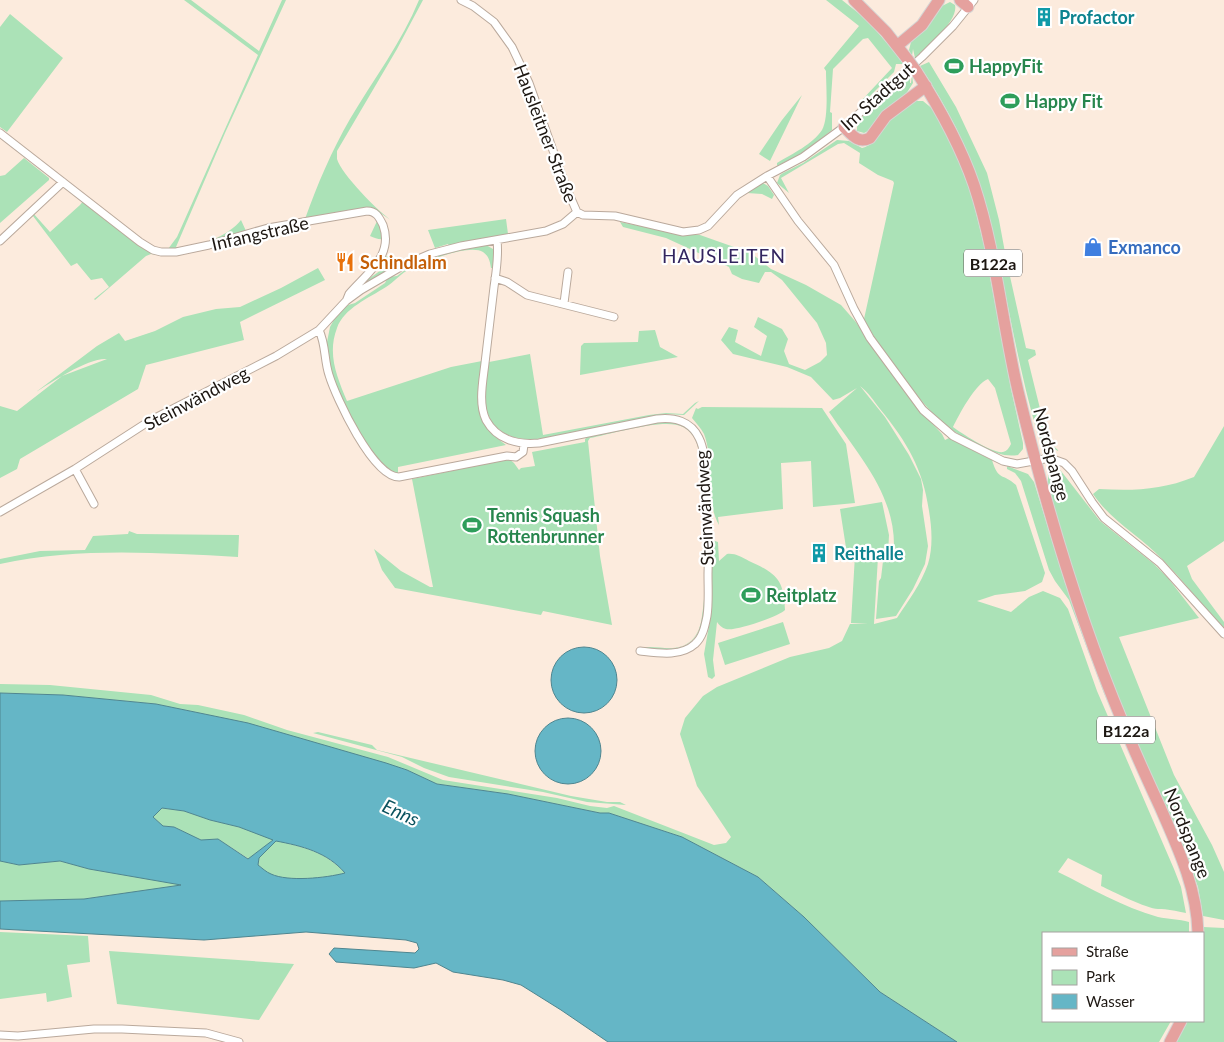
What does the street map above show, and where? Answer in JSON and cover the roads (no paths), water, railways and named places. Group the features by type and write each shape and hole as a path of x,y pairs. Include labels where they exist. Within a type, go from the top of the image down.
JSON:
{"main road":[{"name":"Nordspange","path":"854,0 898,46 926,86 956,142 979,203 988,239 1017,388 1035,461 1076,598 1102,671 1141,766 1185,864 1196,906 1198,932"},
{"path":"898,46 922,25 939,0"},
{"path":"844,127 856,139 870,138 886,116 926,86"},
{"path":"1170,1042 1180,1022"}],"street":[{"name":"Hausleitner Straße","path":"461,0 473,6 494,22 512,47 529,83 566,187 577,212 582,215 615,216 684,232 692,231 708,226 737,195 767,176"},
{"name":"Im Stadtgut","path":"767,176 803,157 844,127 922,57 953,26 967,2"},
{"name":"Infangstraße","path":"0,133 140,242 161,252 176,252 209,245 268,228 371,211 380,219 384,229 386,245 381,258 349,294 346,301"},
{"path":"767,176 798,222 834,266 870,338 924,410 953,436 1003,460 1017,464 1055,458 1068,467 1104,518 1160,563 1224,634"},
{"path":"0,241 63,182"},
{"name":"Steinwändweg","path":"0,512 75,469 151,420 276,356 319,330 346,301 361,290 415,260 461,246 497,241 557,227 577,212"},
{"path":"497,241 495,278 482,385 483,410 487,420 501,436 524,444"},
{"path":"564,303 568,272"},
{"path":"495,278 507,282 527,295 614,317"},
{"name":"Steinwändweg","path":"319,330 324,341 329,374 335,390 366,450 388,474 400,476 507,456 516,457 523,452 524,444 665,418 678,419 693,428 699,438 704,462 709,534 707,616 703,632 695,644 681,652 660,653 640,651"},
{"path":"75,469 94,504"},
{"path":"0,1035 18,1036 94,1029 122,1029 206,1033 239,1042"}],"water":[{"path":"590,647 608,656 615,667 617,680 615,693 608,704 597,711 578,713 560,704 553,693 551,674 560,656 571,649"},
{"name":"Enns","path":"0,693 63,695 156,704 248,723 386,763 407,770 437,784 508,794 600,813 609,813 682,837 758,877 804,917 880,992 957,1042 608,1042 521,985 503,980 453,972 436,963 414,968 336,962 329,954 334,948 415,953 419,949 417,943 406,940 306,932 204,940 0,929 0,901 84,899 181,885 89,869 60,861 19,865 0,861","holes":["162,808 184,811 239,827 273,840 248,859 218,839 201,840 174,827 163,826 153,817","276,841 314,851 330,860 345,873 318,878 297,879 269,873 258,865 259,858"]},
{"path":"561,718 575,718 587,723 596,732 601,744 599,764 592,775 575,784 561,784 549,779 540,770 535,758 535,744 540,732 549,723"}],"place":[{"name":"Profactor","path":"1044,17"},
{"name":"HappyFit","path":"954,66"},
{"name":"Happy Fit","path":"1010,101"},
{"name":"Exmanco","path":"1093,247"},
{"name":"Schindlalm","path":"345,262"},
{"name":"Tennis Squash Rottenbrunner","path":"472,525"},
{"name":"Reithalle","path":"819,553"},
{"name":"Reitplatz","path":"751,595"}],"district":[{"name":"HAUSLEITEN","path":"724,255"}]}
